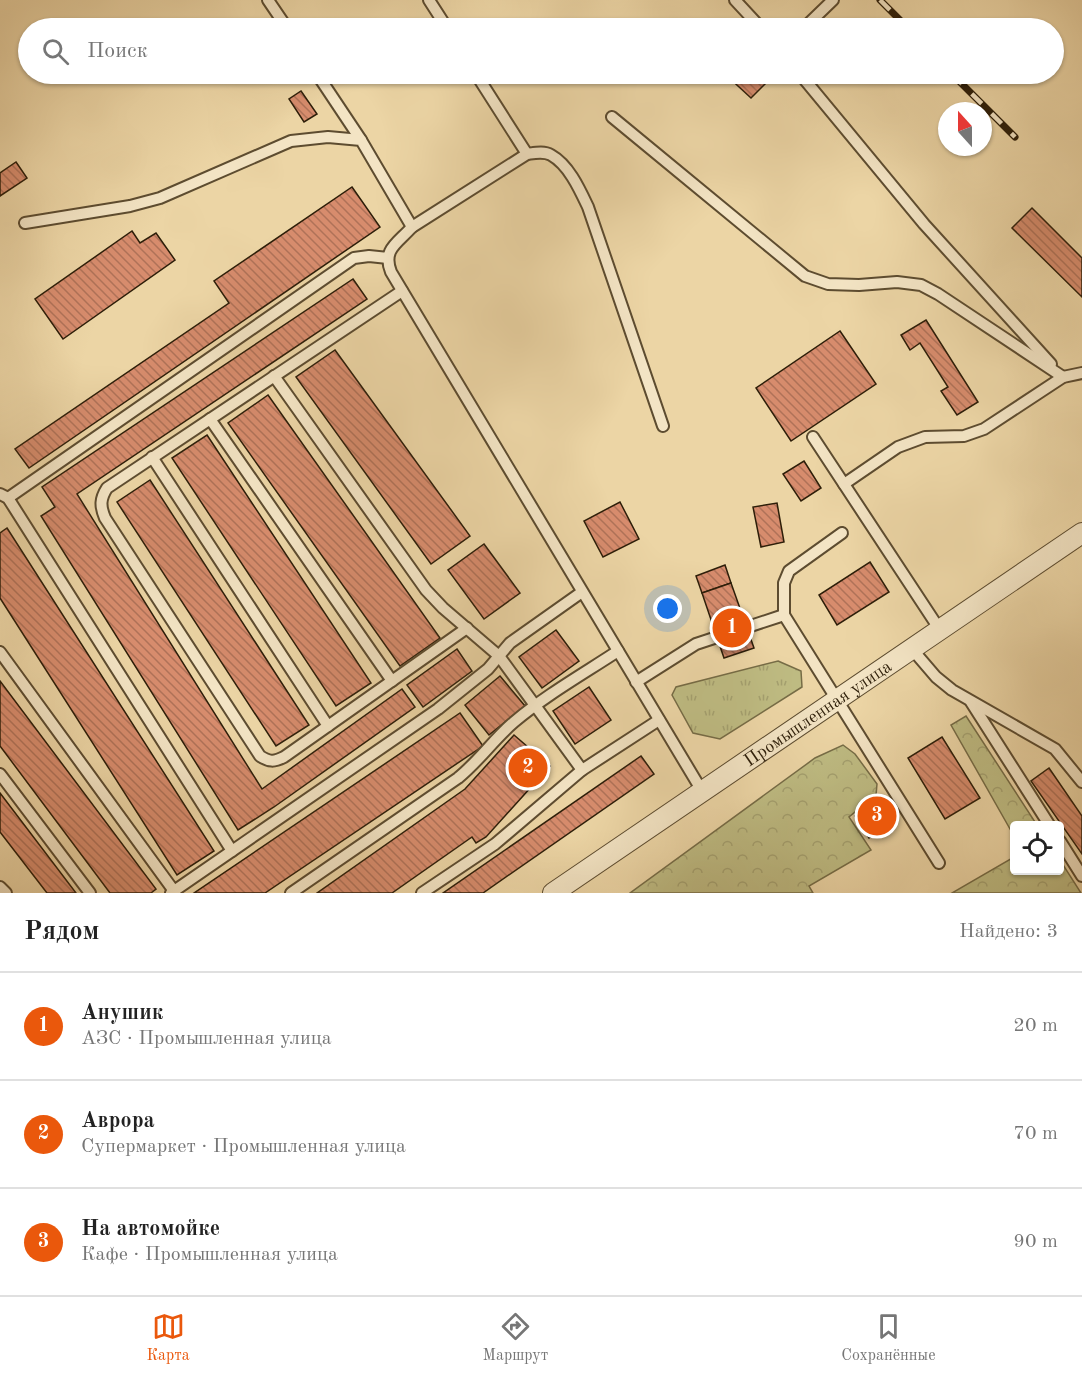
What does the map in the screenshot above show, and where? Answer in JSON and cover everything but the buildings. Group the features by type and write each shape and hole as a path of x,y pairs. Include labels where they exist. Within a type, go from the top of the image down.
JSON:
{"street":[{"name":"Промышленная улица","path":"553,893 1082,533"}],"lane":[{"path":"268,0 280,18"},
{"path":"429,0 441,18"},
{"path":"735,0 752,18"},
{"path":"814,18 833,0"},
{"path":"324,84 361,140 412,227"},
{"path":"482,84 527,154"},
{"path":"808,84 924,224 1063,377"},
{"path":"612,117 806,276 828,284 859,285 897,282 921,285 1063,377"},
{"path":"25,223 130,206 160,198 291,141 328,137 361,140"},
{"path":"663,426 588,207 579,188 552,156 541,152 527,154 412,227 388,253 391,272 402,291 702,791"},
{"path":"232,851 4,496 354,258 369,256 388,258"},
{"path":"402,291 107,488 101,497 101,507 105,518 260,756 266,761 275,761 328,726 467,628"},
{"path":"844,484 898,447 925,437 964,436 984,429 1063,377 1082,373"},
{"path":"274,376 426,590 443,608 499,656 582,770"},
{"path":"210,419 392,681"},
{"path":"813,437 940,630"},
{"path":"153,457 328,726"},
{"path":"842,533 789,572 784,583 784,615 939,863"},
{"path":"0,652 172,892 438,709 488,669 510,643 582,592"},
{"path":"636,682 696,644 784,615"},
{"path":"912,649 936,677 952,690 1048,744 1061,755 1082,782"},
{"path":"291,893 458,778 511,724 535,705 618,651"},
{"path":"970,700 1047,821"},
{"path":"422,893 495,843 582,770 659,720"},
{"path":"0,774 90,893"},
{"path":"1064,849 1082,876"},
{"path":"0,887 6,893"}],"green space":[{"path":"778,661 801,671 802,687 720,739 693,733 672,695 676,687"},
{"path":"966,716 1034,821 1010,821 1010,829 951,725"},
{"path":"843,745 855,754 877,784 876,795 849,817 871,850 809,886 813,893 630,893 815,758"},
{"path":"1010,859 1010,875 1064,875 1064,866 1081,893 952,893"}],"railway":[{"path":"880,0 898,18"},
{"path":"962,84 1015,137"}],"place":[{"name":"Анушик","path":"732,628"},
{"name":"Аврора","path":"528,768"},
{"name":"На автомойке","path":"877,816"}]}
